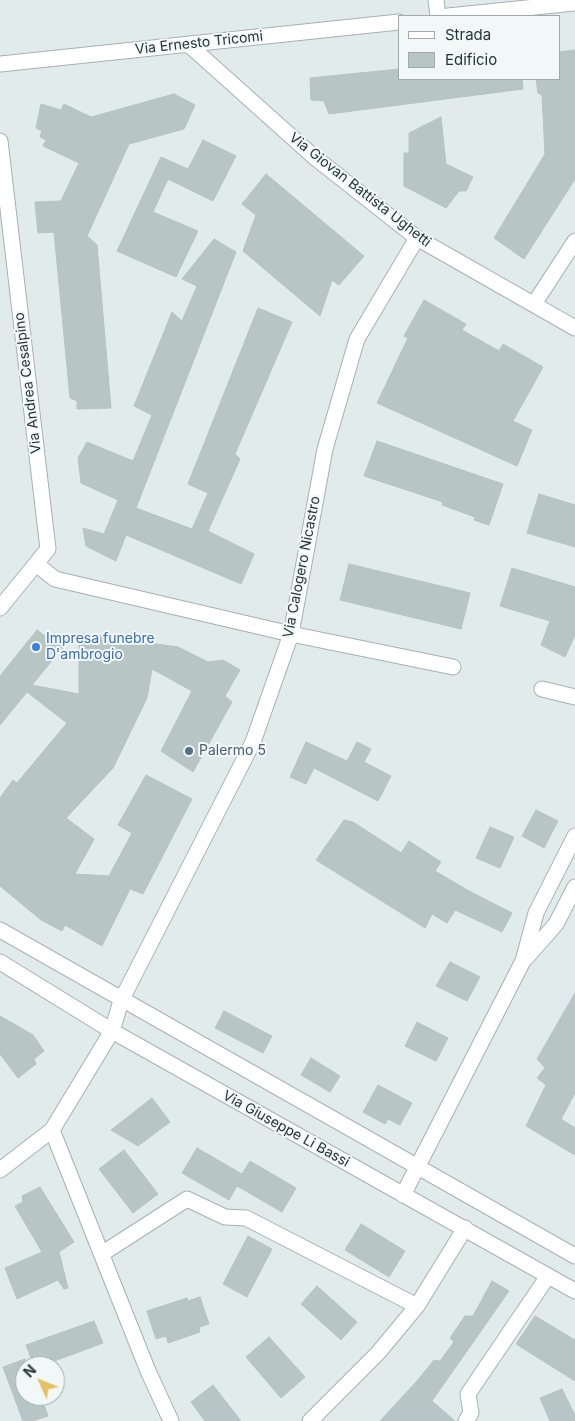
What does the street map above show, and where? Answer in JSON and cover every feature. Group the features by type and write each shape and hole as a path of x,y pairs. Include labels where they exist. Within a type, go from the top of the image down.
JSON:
{"street":[{"path":"436,0 438,15"},
{"path":"458,15 575,3"},
{"name":"Via Ernesto Tricomi","path":"0,64 398,22"},
{"name":"Via Giovan Battista Ughetti","path":"188,44 313,156 417,238 575,328"},
{"name":"Via Andrea Cesalpino","path":"0,141 3,195 48,548 0,608"},
{"name":"Via Calogero Nicastro","path":"52,1130 112,1031 121,1001 253,742 291,634 325,449 357,339 417,238"},
{"path":"534,304 575,241"},
{"path":"36,564 55,578 291,634 454,667"},
{"path":"542,689 575,697"},
{"path":"403,1195 420,1167 523,961 536,913 575,836"},
{"path":"523,961 556,924 575,888"},
{"path":"0,930 121,1001 420,1167 575,1256"},
{"name":"Via Giuseppe Li Bassi","path":"0,962 112,1031 575,1291"},
{"path":"0,1170 52,1130 103,1253 148,1371 171,1421"},
{"path":"103,1253 187,1199 226,1217 246,1218 417,1306"},
{"path":"310,1421 378,1353 417,1306 465,1228"},
{"path":"466,1421 471,1413 468,1394 548,1276"}],"building":[{"path":"575,50 575,179 524,259 494,238 545,154 542,95 538,93 536,80 560,80 560,52"},
{"path":"398,69 398,80 522,80 523,89 329,114 324,101 311,100 310,78"},
{"path":"174,94 195,105 184,129 129,144 87,236 97,245 111,408 77,409 77,401 70,398 54,232 38,233 35,202 61,201 79,163 43,146 46,140 40,137 42,131 36,128 41,104 61,110 64,104 91,117"},
{"path":"441,117 446,164 473,177 466,191 459,191 446,208 404,186 404,153 409,153 409,133"},
{"path":"203,140 236,156 213,201 168,179 153,212 198,231 176,277 117,251 161,157 188,169"},
{"path":"266,174 364,256 339,285 332,280 320,316 243,251 256,215 242,204"},
{"path":"214,239 236,252 136,508 192,529 208,493 188,484 258,308 292,322 235,454 240,459 208,531 254,554 241,584 126,535 116,561 86,546 83,528 104,534 118,500 81,483 78,458 87,442 133,461 152,415 134,406 172,312 182,321 197,286 182,279"},
{"path":"424,300 466,324 462,330 499,351 503,344 543,367 513,421 532,430 517,466 377,403 408,338 404,336"},
{"path":"377,441 503,484 489,525 474,520 475,517 442,505 443,502 364,476"},
{"path":"539,494 575,505 575,547 527,533"},
{"path":"349,564 470,593 461,629 340,600"},
{"path":"512,568 575,587 575,635 565,657 541,645 550,621 500,606"},
{"path":"37,630 49,639 72,636 32,685 79,694 79,633 178,647 208,662 223,660 240,670 225,696 232,702 193,772 161,751 192,691 152,669 147,698 113,768 66,818 94,839 75,874 109,876 132,833 118,825 146,775 192,799 143,894 130,889 102,946 65,925 62,931 41,920 0,886 0,798 13,780 17,783 67,723 27,692 0,725 0,676"},
{"path":"306,742 347,761 357,742 371,749 364,762 391,776 378,801 314,768 306,784 290,777"},
{"path":"536,810 558,821 544,848 522,836"},
{"path":"344,820 353,822 401,853 409,841 441,862 435,871 512,913 502,932 455,910 447,923 432,914 425,928 316,860"},
{"path":"490,827 514,837 500,868 476,858"},
{"path":"450,962 480,977 467,1001 436,986"},
{"path":"575,993 575,1093 561,1119 575,1128 575,1155 526,1126 546,1085 537,1078 545,1068 537,1059"},
{"path":"224,1011 272,1036 263,1053 215,1028"},
{"path":"0,1016 33,1035 44,1051 34,1059 36,1064 18,1078 0,1054"},
{"path":"417,1022 448,1038 436,1061 405,1046"},
{"path":"311,1058 340,1076 330,1092 301,1075"},
{"path":"378,1085 412,1103 400,1125 388,1119 385,1124 363,1112"},
{"path":"152,1098 170,1122 138,1146 111,1130"},
{"path":"197,1148 242,1174 250,1161 296,1188 282,1212 237,1186 229,1200 182,1173"},
{"path":"124,1150 158,1194 133,1213 99,1169"},
{"path":"40,1187 74,1242 59,1252 68,1288 64,1289 58,1280 17,1299 5,1268 42,1252 15,1206 23,1202 22,1196"},
{"path":"361,1224 405,1251 389,1277 345,1250"},
{"path":"248,1236 272,1249 247,1297 223,1284"},
{"path":"492,1281 509,1291 432,1401 455,1421 380,1421 434,1360 440,1361 454,1342 450,1338 465,1316 473,1316"},
{"path":"317,1286 357,1322 341,1340 301,1304"},
{"path":"200,1297 209,1324 199,1327 200,1332 168,1343 166,1336 156,1339 147,1311 187,1298 188,1301"},
{"path":"535,1316 575,1340 575,1381 516,1344"},
{"path":"94,1321 103,1343 65,1357 30,1356 26,1345"},
{"path":"269,1337 305,1377 281,1398 246,1357"},
{"path":"15,1363 15,1399 3,1367"},
{"path":"213,1385 241,1421 205,1421 191,1402"},
{"path":"562,1389 575,1415 575,1421 550,1421 540,1398"},
{"path":"17,1406 44,1406 48,1416 33,1421 23,1421"}],"place":[{"name":"Impresa funebre D'ambrogio","path":"36,647"},
{"name":"Palermo 5","path":"189,751"}]}
